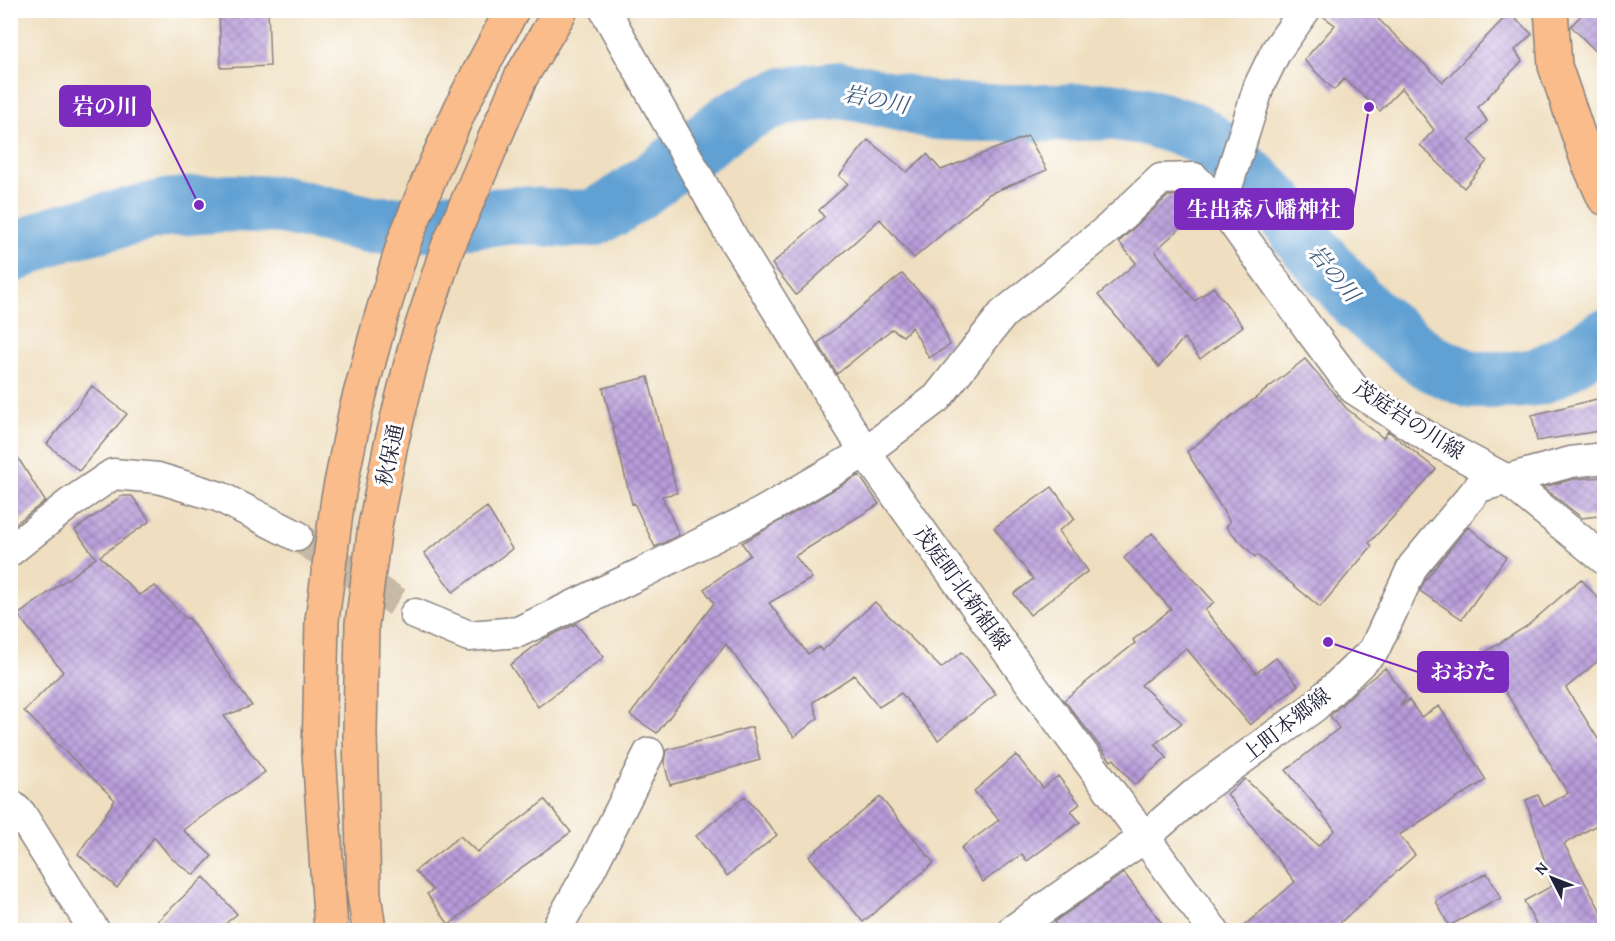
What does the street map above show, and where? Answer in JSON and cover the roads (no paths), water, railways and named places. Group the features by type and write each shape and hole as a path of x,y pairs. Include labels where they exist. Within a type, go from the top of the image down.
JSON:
{"main road":[{"name":"秋保通","path":"331,930 319,753 322,620 338,498 356,409 404,242 434,167 465,99 512,10"},
{"name":"秋保通","path":"369,930 364,894 360,768 362,624 375,526 391,444 415,347 447,249 521,77 561,10"},
{"path":"1551,10 1555,66 1587,160 1605,198"}],"street":[{"name":"茂庭町北新組線","path":"604,10 729,232 865,452 1026,677 1213,930"},
{"path":"1224,195 1259,86 1276,51 1305,10"},
{"name":"茂庭岩の川線","path":"415,614 469,636 518,632 761,513 865,452 937,398 1003,314 1109,228 1161,178 1194,178 1224,195 1309,329 1354,389 1431,439 1507,480 1605,559"},
{"name":"上町本郷線","path":"1013,930 1145,837 1198,791 1314,707 1374,650 1413,566 1479,487 1570,462 1605,458"},
{"path":"10,552 69,504 113,474 158,478 220,497 297,536"},
{"path":"556,930 590,870 649,753"},
{"path":"10,804 21,814 94,930"}],"waterway":[{"name":"岩の川","path":"10,255 56,234 165,208 199,205 232,203 282,205 373,225 518,215 567,219 593,218 616,206 649,183 732,120 784,96 840,90 936,111 979,113 1109,111 1144,116 1190,130 1230,159 1263,189 1359,304 1387,329 1428,361 1472,380 1514,380 1537,377 1604,338"}],"tunnel":[{"path":"297,536 415,614"}],"place":[{"name":"生出森八幡神社","path":"1369,107"},
{"name":"岩の川","path":"199,205"},
{"name":"おおた","path":"1328,642"}]}
